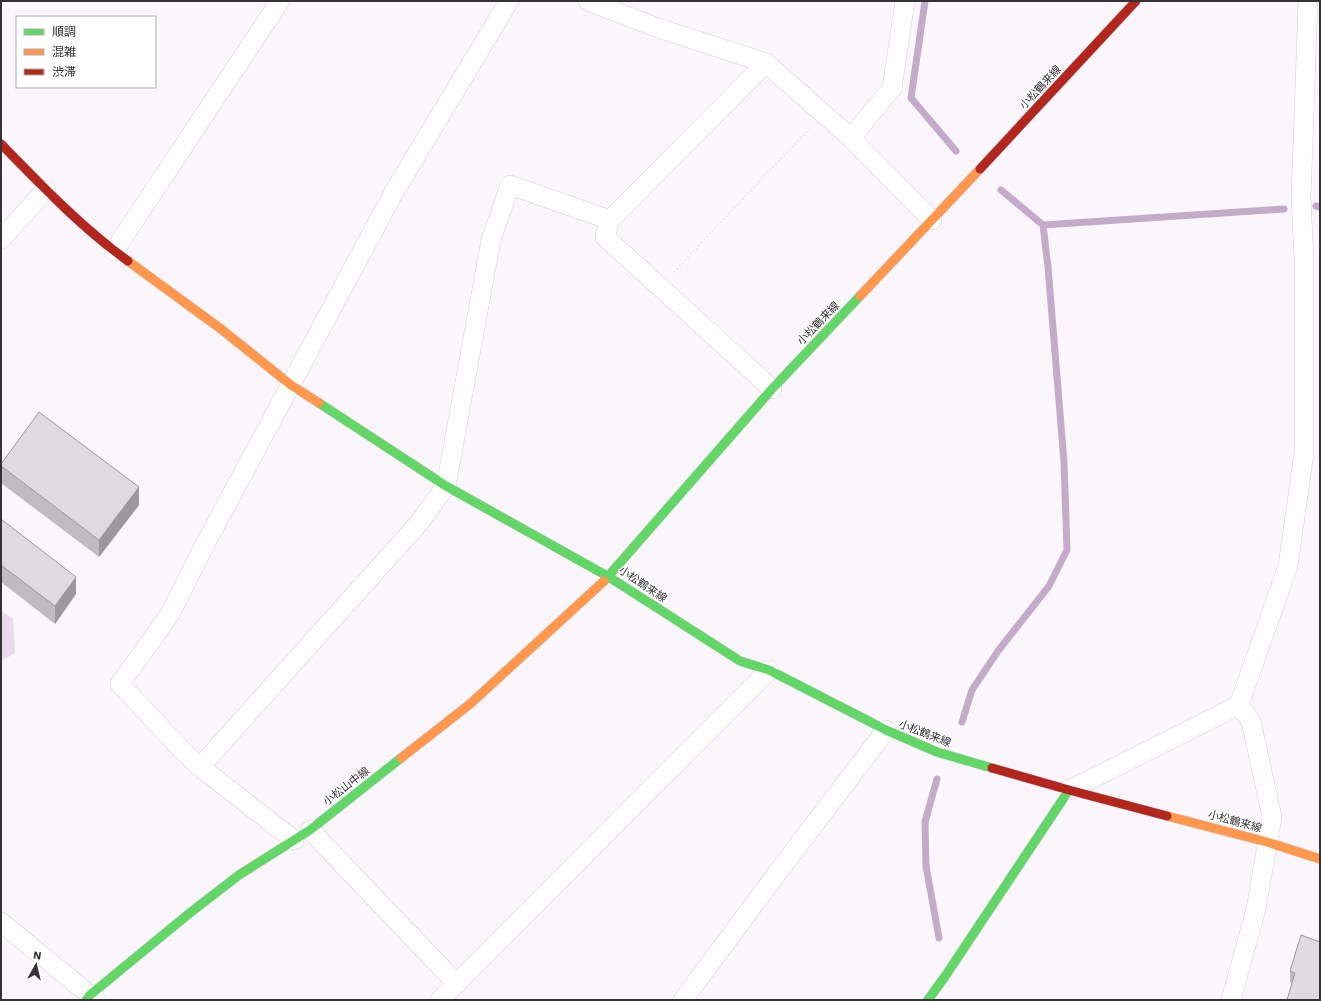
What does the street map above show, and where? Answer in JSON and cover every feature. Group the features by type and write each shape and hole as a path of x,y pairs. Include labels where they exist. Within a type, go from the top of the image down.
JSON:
{"main road":[{"name":"小松鶴来線","path":"1136,1 772,389 608,577 740,661 769,670 886,730 937,752 1069,790 1267,842 1320,859"},
{"path":"1,144 46,190 114,251 221,329 291,385 446,486 608,577"},
{"name":"小松山中線","path":"91,998 191,912 240,875 302,835 470,704 608,577"},
{"path":"928,1000 1069,790"}],"street":[{"path":"114,251 280,1"},
{"path":"457,984 302,835 200,767 120,684 170,614 202,550 393,194 509,1"},
{"path":"588,1 655,27 766,63 851,138 932,220"},
{"path":"851,138 892,88 905,1"},
{"path":"1069,790 1239,705 1288,566 1312,455 1301,198 1308,1"},
{"path":"766,63 610,220 605,237 772,389"},
{"path":"200,767 419,523 446,486 491,240 510,185 610,220"},
{"path":"1,239 46,190"},
{"path":"440,1000 769,670"},
{"path":"1231,1000 1256,909 1272,817 1251,721 1239,705"},
{"path":"683,1000 886,730"},
{"path":"1,922 91,998"}],"path":[{"path":"660,287 823,113"}],"shaded area":[{"path":"1,610 13,619 15,653 1,661"}],"building":[{"path":"39,412 139,487 99,540 1,466"},
{"path":"1,519 76,577 55,606 1,565"},
{"path":"1301,935 1320,942 1320,1000 1287,1000 1295,973 1290,971"}],"waterway":[{"path":"925,1 911,98 956,151"},
{"path":"962,722 972,690 998,651 1049,586 1067,550 1064,462 1048,267 1043,225 1001,190"},
{"path":"1316,206 1320,207"},
{"path":"1043,225 1284,209"},
{"path":"937,779 925,822 926,866 939,938"}],"traffic: fast":[{"path":"604,581 772,389 860,296"},
{"path":"319,403 446,486 609,577"},
{"path":"609,577 740,661 769,670 886,730 937,752 992,768"},
{"path":"86,1000 90,995 191,912 239,875 310,830 401,758"},
{"path":"928,1000 1069,790"}],"traffic: slow":[{"path":"860,296 980,169"},
{"path":"128,261 221,329 291,385 319,403"},
{"path":"401,758 470,704 604,581"},
{"path":"1167,816 1267,842 1320,859"}],"traffic: jam":[{"path":"980,169 1136,1"},
{"path":"1,144 94,235 128,261"},
{"path":"992,768 1167,816"}]}
